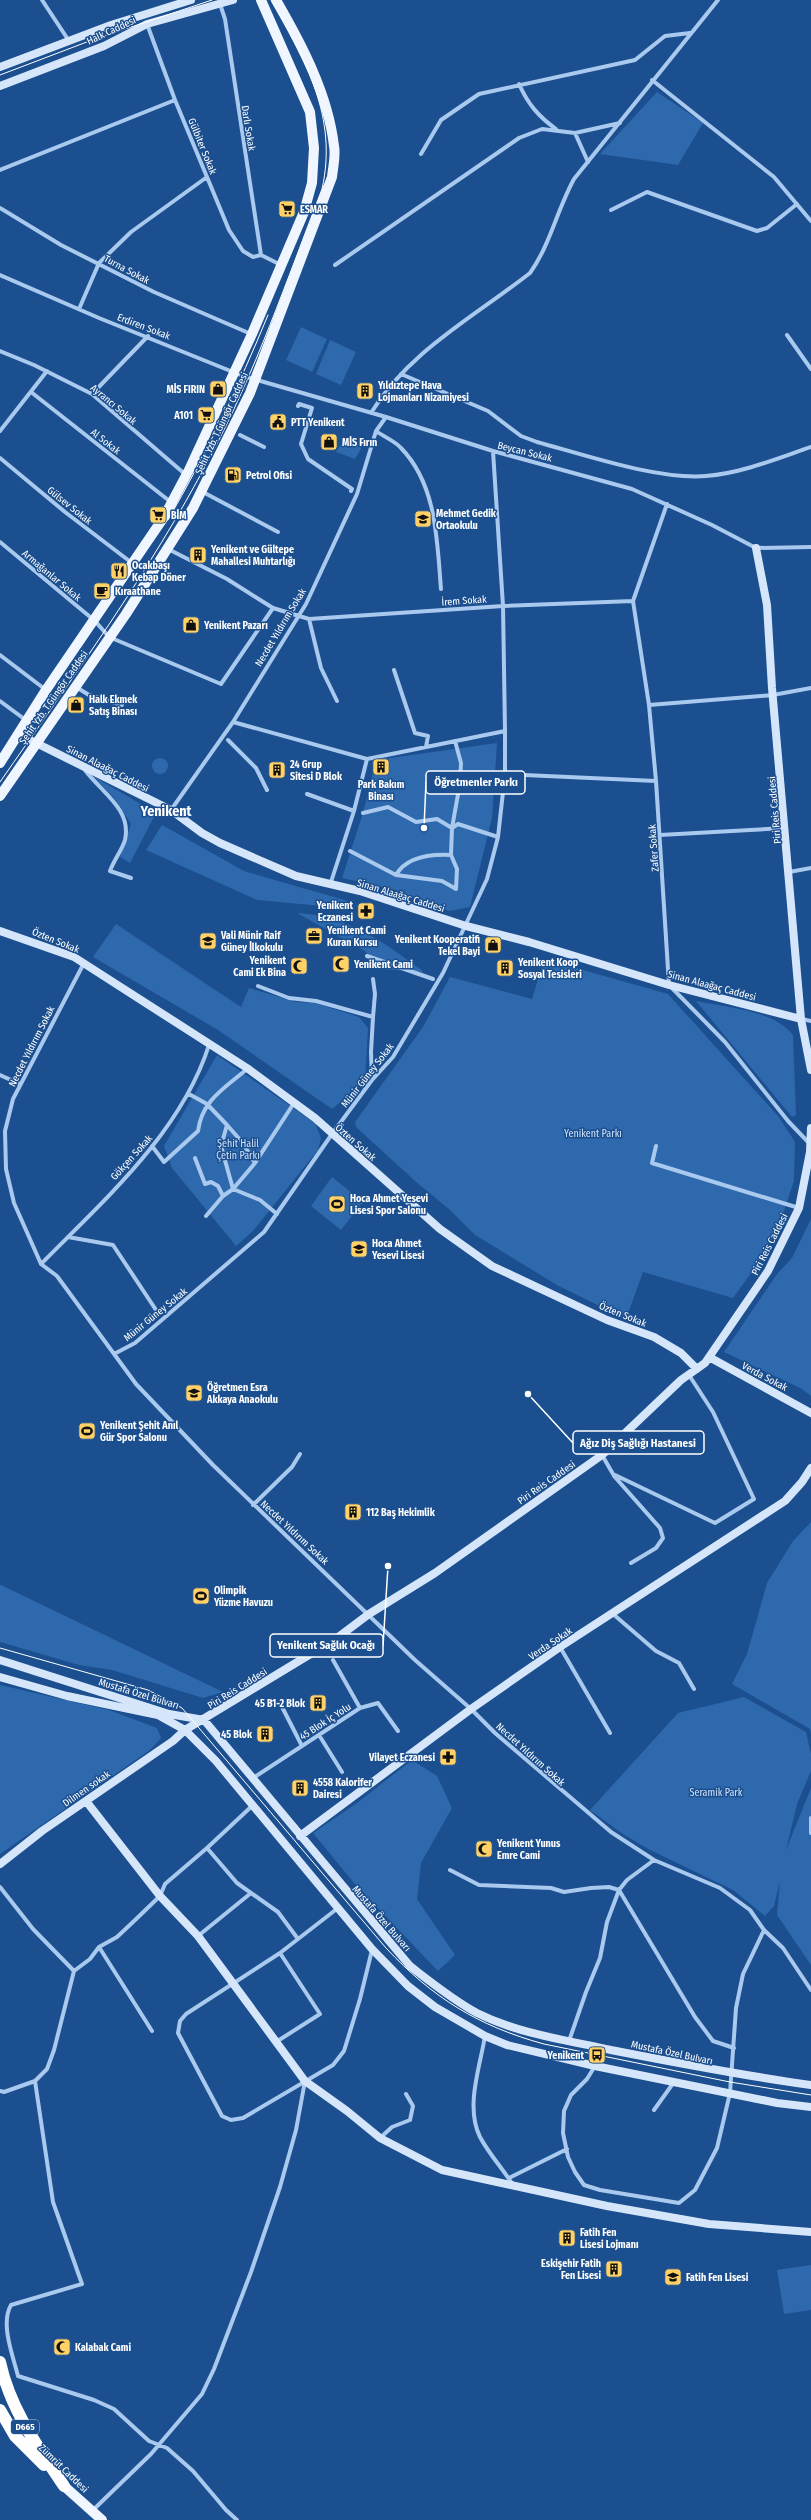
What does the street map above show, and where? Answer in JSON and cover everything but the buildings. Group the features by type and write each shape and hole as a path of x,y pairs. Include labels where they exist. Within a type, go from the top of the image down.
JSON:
{"highway":[{"name":"D665","path":"0,2362 5,2386 25,2427 64,2486"},
{"name":"Zümrüt Caddesi","path":"0,2410 15,2436 64,2486"}],"main road":[{"name":"Halk Caddesi","path":"0,67 69,41 191,0"},
{"name":"Halk Caddesi","path":"0,86 104,46 147,24 233,0"},
{"name":"Şehit Yzb. T.Güngör Caddesi","path":"0,763 46,690 95,621 172,503 252,334 304,212 312,183 314,148 310,112 261,0"},
{"name":"Şehit Yzb. T.Güngör Caddesi","path":"0,796 168,549 201,491 255,379 332,177 335,147 321,90 293,28 276,0"},
{"name":"Piri Reis Caddesi","path":"756,548 767,604 773,695 786,828 801,1019 811,1070"},
{"name":"Sinan Alaağaç Caddesi","path":"18,734 171,810 202,833 226,846 296,876 360,891 466,926 530,942 670,985 801,1019"},
{"name":"Özten Sokak","path":"0,931 48,947 84,963 167,1015 209,1045 248,1068 332,1134 440,1229 472,1254 492,1266 607,1320 654,1337 681,1353 697,1369"},
{"name":"Piri Reis Caddesi","path":"185,1730 204,1720 337,1638 369,1614 434,1573 602,1455 697,1369 709,1357 768,1272 799,1208 804,1187 811,1128"},
{"name":"Verda Sokak","path":"709,1357 811,1412"},
{"name":"Verda Sokak","path":"300,1836 471,1709 560,1648 785,1501 802,1482 811,1468"},
{"name":"Mustafa Özel Bulvarı","path":"0,1660 168,1714 204,1720 410,1966 444,1993 477,2012 510,2027 569,2041 731,2074 811,2086"},
{"path":"0,1677 67,1696 158,1715 185,1730 216,1761 372,1949 408,1986 435,2007 486,2036 507,2045 595,2066 730,2093 811,2107"},
{"name":"Dilmen sokak","path":"0,1864 86,1801 173,1742 185,1730"},
{"path":"86,1801 160,1896 198,1936 235,1983 276,2042 306,2081 347,2111 380,2138 442,2170 514,2186 606,2206 709,2224 811,2232"},
{"name":"Zümrüt Caddesi","path":"64,2486 102,2520"}],"street":[{"path":"42,0 69,41"},
{"path":"371,413 401,374 430,345 530,273 548,242 564,198 574,179 621,123 652,80 718,0"},
{"name":"Darlı Sokak","path":"220,4 225,20 261,255"},
{"name":"Gülbiter Sokak","path":"147,24 175,100 232,236 244,251 253,257 261,255"},
{"path":"421,154 441,120 479,94 519,84 635,60 666,36 691,32"},
{"path":"652,80 774,177 811,221"},
{"path":"519,84 527,101 539,117 557,129"},
{"path":"0,170 175,100"},
{"path":"335,265 519,138 542,129 557,129 575,133 621,123"},
{"path":"575,133 588,162"},
{"path":"79,309 99,263 131,232 207,177"},
{"path":"611,210 646,192 757,231 767,228 797,204"},
{"name":"Turna Sokak","path":"0,208 62,244 154,292 252,334"},
{"path":"261,255 282,265"},
{"name":"Erdiren Sokak","path":"0,275 234,372 284,388"},
{"path":"787,335 811,369"},
{"path":"92,394 148,336"},
{"name":"Ayrancı Sokak","path":"0,351 47,371 92,394 186,475"},
{"path":"0,431 47,371"},
{"path":"401,374 488,411 521,436 537,442 673,476 706,476 746,469 811,447"},
{"name":"Beycan Sokak","path":"284,388 386,417 493,451 632,489 667,504 756,548"},
{"name":"Al Sokak","path":"30,392 172,503"},
{"path":"298,406 299,404 312,408 300,444 308,460 352,489 351,491"},
{"name":"Necdet Yıldırım Sokak","path":"171,810 233,722 298,616 357,494 376,431 386,417"},
{"path":"376,431 400,447 415,465 426,488 434,518 442,589"},
{"path":"240,435 264,447"},
{"name":"Münir Güney Sokak","path":"114,1354 135,1344 264,1232 332,1134 372,1080 393,1057 443,973 487,879 498,837 504,774 505,731 503,606 493,451"},
{"name":"Gülsev Sokak","path":"0,458 65,512 132,563"},
{"path":"201,491 278,532"},
{"name":"Zafer Sokak","path":"667,504 633,601 649,705 656,781 670,985"},
{"name":"Armağanlar Sokak","path":"0,542 95,621 109,637"},
{"path":"756,548 811,548"},
{"name":"İrem Sokak","path":"168,549 227,579 274,608 309,619 503,606 633,601"},
{"path":"109,637 221,684 274,608"},
{"path":"309,619 321,668 337,701"},
{"path":"0,655 46,690"},
{"path":"394,670 415,733 428,736 426,748"},
{"path":"76,686 90,696 122,705"},
{"path":"649,705 773,695 811,688"},
{"path":"0,701 27,722"},
{"path":"233,722 367,759 505,731"},
{"path":"228,740 256,768 267,790"},
{"path":"350,851 396,875 442,880 456,888 458,869 451,855 452,828 460,783 460,763 455,741"},
{"path":"330,885 354,811 367,759"},
{"path":"83,766 97,786 121,809 126,821 125,840 110,871 131,878"},
{"path":"504,774 656,781"},
{"path":"307,794 354,811"},
{"path":"363,813 388,807 416,822 437,818 452,828"},
{"path":"452,828 458,824 498,837"},
{"path":"660,835 786,828"},
{"path":"396,875 401,867 411,860 424,856 451,855"},
{"path":"789,872 811,868"},
{"path":"367,956 433,978"},
{"name":"Necdet Yıldırım Sokak","path":"84,963 20,1084 9,1110 5,1131 6,1169 14,1203 41,1264 57,1276 136,1384 253,1505 369,1614 415,1660 570,1800 611,1832 654,1860 720,1888 750,1910 764,1930 783,1948 811,1990"},
{"path":"372,1080 371,1052 375,994 373,979"},
{"path":"670,985 725,1042 810,1144"},
{"path":"258,986 289,998 316,1001 373,1018"},
{"path":"801,1019 811,1021"},
{"name":"Gökçen Sokak","path":"41,1264 152,1146 183,1106 209,1045"},
{"path":"152,1146 164,1162 198,1131 200,1118 207,1104 248,1068"},
{"path":"0,1075 20,1084"},
{"path":"189,1094 207,1104 228,1125 242,1142 255,1163"},
{"path":"206,1216 223,1196 233,1189 255,1163 294,1103"},
{"path":"228,1125 221,1146 233,1189"},
{"path":"656,1146 652,1164 799,1208"},
{"path":"195,1158 205,1184 211,1182 218,1186 223,1196"},
{"path":"233,1189 260,1200 277,1214"},
{"path":"68,1237 113,1245 156,1310"},
{"path":"613,1474 715,1523 754,1499 713,1412 689,1375"},
{"path":"253,1505 292,1467 300,1454"},
{"path":"602,1455 613,1474 660,1528 663,1538 656,1548 631,1563"},
{"path":"613,1614 656,1651 680,1663 694,1689"},
{"path":"560,1648 610,1733"},
{"name":"45 Blok İç Yolu","path":"253,1778 360,1708 333,1660"},
{"path":"280,1703 302,1746"},
{"path":"360,1708 378,1703 398,1730"},
{"path":"319,1735 342,1772"},
{"path":"0,2091 4,2092 35,2081 47,2069 54,2050 74,1971 90,1959 99,1947 117,1937 160,1896 165,1884 208,1848 252,1806"},
{"path":"811,1818 811,1834"},
{"path":"208,1848 237,1883 265,1901 278,1912 298,1939"},
{"path":"569,2041 586,1992 600,1958 607,1922 619,1890 627,1880 654,1860"},
{"path":"450,1870 479,1885 551,1888 564,1892 597,1887 609,1887 619,1890 695,2017 713,2040 734,2048"},
{"path":"0,1886 33,1929 74,1971"},
{"path":"198,1936 251,1893"},
{"path":"338,1908 280,1953 186,2014 180,2021 178,2033 222,2116 231,2120 243,2118 333,2065 344,2051 360,1999 372,1949"},
{"path":"595,2066 587,2079 571,2095 564,2111 564,2133 567,2149 575,2172 584,2185 600,2190 679,2203 695,2190 717,2148 730,2093 736,2008 743,1974 764,1930"},
{"path":"99,1947 152,2032"},
{"path":"276,2042 320,2014 280,1953"},
{"path":"486,2036 473,2105 475,2121 480,2136 514,2186"},
{"path":"35,2081 53,2202 82,2284 11,2305 6,2312 5,2323 18,2376 104,2404 114,2409 150,2440 167,2448 193,2471 226,2510 237,2520"},
{"path":"92,2511 159,2445 202,2394 214,2369 280,2188 296,2130 306,2081"},
{"path":"654,2110 674,2082"},
{"path":"380,2138 392,2127 410,2120 412,2106 406,2094"},
{"path":"509,2178 567,2149"}],"green space":[{"path":"657,92 703,123 678,165 600,154"},
{"path":"301,327 327,339 312,372 286,360"},
{"path":"330,340 356,352 341,385 316,374"},
{"path":"343,441 362,447 355,459 336,452"},
{"path":"497,743 492,818 470,907 449,911 392,889 342,878 363,813 376,760"},
{"path":"160,758 167,763 168,766 163,773 160,774 153,769 152,766 157,759"},
{"path":"93,776 156,813 130,863 120,857 131,824 115,799"},
{"path":"162,825 244,871 348,901 343,908 257,900 146,850"},
{"path":"297,913 332,919 365,932 424,972 380,969 365,951"},
{"path":"116,924 241,1007 249,988 296,1002 315,1003 359,1017 368,1028 365,1082 332,1109 218,1030 93,957"},
{"name":"Yenikent Parkı","path":"544,959 668,994 778,1116 795,1142 794,1181 779,1226 757,1265 733,1298 643,1272 626,1319 557,1285 475,1235 450,1210 415,1181 356,1127 355,1122 423,1027 450,977 532,999"},
{"path":"696,1001 735,1008 761,1015 784,1026 793,1035 796,1115 792,1117"},
{"name":"Şehit Halil Çetin Parkı","path":"217,1055 315,1123 321,1138 318,1150 253,1231 236,1246 172,1168 164,1146"},
{"name":"Hoca Ahmet Yesevi Lisesi Spor Salonu","path":"332,1177 363,1202 341,1230 311,1206"},
{"path":"811,1219 811,1396 802,1389 724,1352 777,1274 792,1258"},
{"path":"811,1522 811,1735 810,1729 732,1684 747,1654 767,1583 793,1541"},
{"path":"0,1585 223,1692 203,1698 112,1670 79,1665 0,1642"},
{"path":"0,1685 109,1710 157,1728 161,1738 150,1750 0,1854"},
{"name":"Seramik Park","path":"744,1697 806,1732 811,1754 811,1771 797,1804 786,1850 811,1788 811,1965 777,1915 780,1881 774,1906 765,1916 733,1890 650,1850 623,1834 590,1810 678,1713"},
{"path":"412,1760 437,1776 452,1808 421,1863 417,1899 455,1955 438,1971 354,1883 313,1833 357,1803"},
{"path":"811,2265 811,2310 784,2314 777,2270"}],"tram line":[{"path":"0,75 92,40 212,0"},
{"path":"0,782 136,584 186,501 209,459 226,426 256,360 322,189 326,163 326,138 316,90 307,67 271,0"},
{"path":"168,520 196,470 221,419 268,315"},
{"path":"0,1648 148,1690 182,1708 386,1948 421,1982 439,1996 477,2019 520,2037 544,2044 730,2082 811,2095"}],"place":[{"name":"ESMAR","path":"287,209"},
{"name":"MİS FIRIN","path":"218,389"},
{"name":"Yıldıztepe Hava Lojmanları Nizamiyesi","path":"365,391"},
{"name":"A101","path":"206,415"},
{"name":"PTT Yenikent","path":"278,422"},
{"name":"MİS Fırın","path":"329,442"},
{"name":"Petrol Ofisi","path":"233,475"},
{"name":"BİM","path":"158,515"},
{"name":"Mehmet Gedik Ortaokulu","path":"423,519"},
{"name":"Yenikent ve Gültepe Mahallesi Muhtarlığı","path":"198,555"},
{"name":"Ocakbaşı Kebap Döner","path":"119,571"},
{"name":"Kıraathane","path":"102,591"},
{"name":"Yenikent Pazarı","path":"191,625"},
{"name":"Halk Ekmek Satış Binası","path":"76,705"},
{"name":"Park Bakım Binası","path":"381,767"},
{"name":"24 Grup Sitesi D Blok","path":"277,770"},
{"name":"Öğretmenler Parkı","path":"424,828"},
{"name":"Yenikent Eczanesi","path":"366,911"},
{"name":"Yenikent Cami Kuran Kursu","path":"314,936"},
{"name":"Vali Münir Raif Güney İlkokulu","path":"208,941"},
{"name":"Yenikent Kooperatifi Tekel Bayi","path":"493,945"},
{"name":"Yenikent Cami","path":"341,964"},
{"name":"Yenikent Cami Ek Bina","path":"299,966"},
{"name":"Yenikent Koop Sosyal Tesisleri","path":"505,968"},
{"name":"Hoca Ahmet Yesevi Lisesi Spor Salonu","path":"337,1204"},
{"name":"Hoca Ahmet Yesevi Lisesi","path":"359,1249"},
{"name":"Öğretmen Esra Akkaya Anaokulu","path":"194,1393"},
{"name":"Ağız Diş Sağlığı Hastanesi","path":"528,1394"},
{"name":"Yenikent Şehit Anıl Gür Spor Salonu","path":"87,1431"},
{"name":"112 Baş Hekimlik","path":"353,1512"},
{"name":"Yenikent Sağlık Ocağı","path":"388,1566"},
{"name":"Olimpik Yüzme Havuzu","path":"201,1596"},
{"name":"45 B1-2 Blok","path":"318,1703"},
{"name":"45 Blok","path":"265,1734"},
{"name":"Vilayet Eczanesi","path":"448,1757"},
{"name":"4558 Kalorifer Dairesi","path":"300,1788"},
{"name":"Yenikent Yunus Emre Cami","path":"484,1849"},
{"name":"Yenikent","path":"597,2055"},
{"name":"Fatih Fen Lisesi Lojmanı","path":"567,2238"},
{"name":"Eskişehir Fatih Fen Lisesi","path":"614,2269"},
{"name":"Fatih Fen Lisesi","path":"673,2277"},
{"name":"Kalabak Cami","path":"62,2347"}],"district":[{"name":"Yenikent","path":"166,811"}]}
